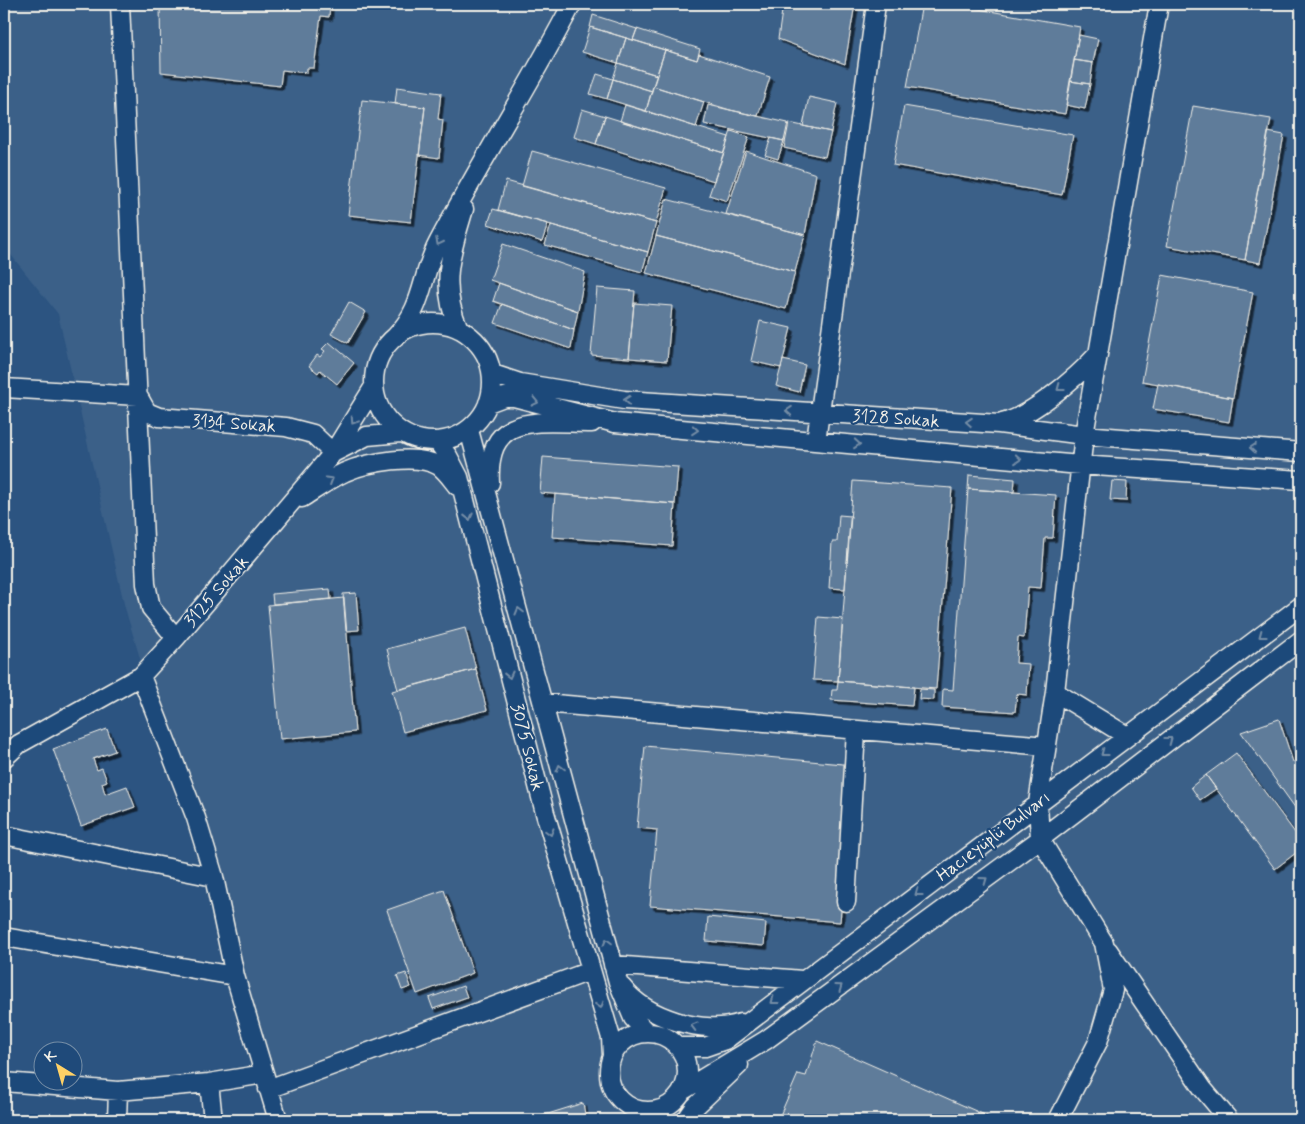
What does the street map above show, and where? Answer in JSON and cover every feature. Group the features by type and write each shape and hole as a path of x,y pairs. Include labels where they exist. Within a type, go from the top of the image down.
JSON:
{"street":[{"path":"120,4 148,598 156,617 176,638"},
{"path":"396,336 412,326 431,323 459,329 480,346 492,374 488,403 480,418 469,430 447,441 426,442 400,433 390,425 378,408 373,388 375,368 383,349 412,316 421,297 436,246 472,184 567,4"},
{"path":"816,441 818,413 876,4"},
{"path":"1159,4 1096,356 1084,435 1055,692 1038,803 1040,839 1104,943 1203,1088 1229,1120"},
{"path":"459,329 449,300 448,270 472,184"},
{"path":"999,424 1014,420 1025,414 1076,376 1096,356"},
{"name":"3128 Sokak","path":"492,374 520,383 624,400 999,424 1084,435 1301,452"},
{"path":"4,388 138,396"},
{"name":"3125 Sokak","path":"4,758 19,744 141,676 176,638 333,453 373,388"},
{"name":"3134 Sokak","path":"138,396 147,412 159,416 286,427 313,434 333,453"},
{"name":"3128 Sokak","path":"488,403 504,397 514,397 615,423"},
{"name":"3128 Sokak","path":"490,503 490,460 494,443 504,433 516,426 532,423 615,423 1080,465 1301,480"},
{"name":"3075 Sokak","path":"469,430 616,974 633,1018 647,1033"},
{"name":"3125 Sokak","path":"333,453 366,436 400,433"},
{"name":"3075 Sokak","path":"437,441 454,465 463,493 542,804 611,1038 612,1056"},
{"name":"3125 Sokak","path":"289,506 345,472 376,464 416,459 437,465 463,493"},
{"name":"Hacıeyüplü Bulvarı","path":"678,1047 706,1047 720,1042 1301,606"},
{"name":"Hacıeyüplü Bulvarı","path":"682,1091 766,1040 1040,839 1301,640"},
{"path":"141,676 196,818 214,877 235,976 278,1120"},
{"path":"1055,692 1127,736"},
{"path":"543,703 1047,746"},
{"path":"846,902 856,731"},
{"path":"4,835 214,877"},
{"path":"4,937 235,976"},
{"path":"1058,1120 1098,1042 1107,1016 1113,990 1104,943"},
{"path":"4,1082 118,1091 209,1083 266,1081 590,971"},
{"path":"616,974 802,980"},
{"path":"616,974 629,996 639,1004 675,1020 700,1028 730,1027 757,1014"},
{"path":"621,1101 659,1115 682,1091 687,1068 678,1047 659,1034 647,1033 626,1040 612,1056 610,1079 630,1120"},
{"path":"686,1120 695,1107 766,1040"},
{"path":"209,1083 213,1120"},
{"path":"117,1120 118,1091"}],"shaded area":[{"path":"4,4 1301,4 1301,1120 281,1120 264,1074 125,608 58,314 4,246"}],"building":[{"path":"160,4 330,4 329,17 321,16 314,68 307,68 307,73 282,70 280,86 161,72"},
{"path":"783,4 855,4 845,64 778,39"},
{"path":"922,4 950,4 1080,27 1065,114 907,87"},
{"path":"593,15 637,29 633,40 590,27"},
{"path":"590,27 626,38 618,63 582,52"},
{"path":"637,29 700,49 697,60 633,40"},
{"path":"1079,35 1098,39 1093,63 1074,60"},
{"path":"626,38 665,50 657,75 618,63"},
{"path":"665,50 697,60 699,54 770,77 758,116 730,110 653,86"},
{"path":"1074,60 1093,63 1090,84 1070,81"},
{"path":"618,63 657,75 652,91 613,79"},
{"path":"597,74 613,79 607,99 590,94"},
{"path":"613,79 652,91 646,111 607,99"},
{"path":"1070,81 1090,84 1085,109 1066,105"},
{"path":"653,86 704,102 696,127 646,111"},
{"path":"397,87 441,93 438,119 443,120 439,158 419,155 425,107 395,104"},
{"path":"809,97 837,103 831,132 803,126"},
{"path":"362,100 425,107 411,222 348,215"},
{"path":"625,105 729,137 724,153 620,121"},
{"path":"708,105 788,123 784,141 704,124"},
{"path":"904,106 1073,135 1062,195 893,165"},
{"path":"1193,106 1271,119 1245,260 1167,246"},
{"path":"582,109 605,116 596,144 574,137"},
{"path":"605,116 724,153 714,181 596,144"},
{"path":"789,123 831,132 825,157 784,148"},
{"path":"731,131 749,137 727,201 709,195"},
{"path":"1268,132 1284,135 1260,263 1245,260"},
{"path":"771,138 784,141 778,159 765,155"},
{"path":"532,151 666,188 656,223 522,186"},
{"path":"746,151 816,174 805,235 726,214"},
{"path":"506,181 656,223 648,252 498,210"},
{"path":"666,199 805,235 795,272 656,236"},
{"path":"493,209 548,224 542,242 488,224"},
{"path":"551,225 648,252 642,272 545,245"},
{"path":"656,236 795,272 786,309 646,273"},
{"path":"503,244 585,272 578,311 490,280"},
{"path":"1162,275 1253,292 1233,398 1142,381"},
{"path":"499,283 578,311 574,330 493,301"},
{"path":"597,288 635,291 629,358 591,355"},
{"path":"349,302 366,312 348,343 331,334"},
{"path":"634,303 672,306 667,361 629,358"},
{"path":"502,304 574,330 571,349 495,323"},
{"path":"760,321 791,328 781,368 751,361"},
{"path":"329,342 354,363 337,384 320,370 318,373 309,366 317,355 320,357 325,351 322,349"},
{"path":"783,360 805,365 799,392 776,386"},
{"path":"1158,384 1233,398 1229,422 1153,409"},
{"path":"543,457 678,467 675,504 540,493"},
{"path":"969,475 1015,479 1014,492 968,489"},
{"path":"853,481 952,488 936,689 838,681"},
{"path":"1112,481 1127,482 1126,501 1110,500"},
{"path":"968,489 1056,495 1053,538 1045,538 1041,588 1028,587 1024,638 1018,637 1016,663 1029,664 1027,695 1017,694 1015,712 942,707 943,689 953,690"},
{"path":"555,494 675,504 672,546 552,537"},
{"path":"839,515 851,516 845,589 829,588 832,542 837,542"},
{"path":"330,589 331,599 273,604 272,594"},
{"path":"356,593 359,630 346,631 343,594"},
{"path":"344,598 355,732 280,739 268,605"},
{"path":"818,617 843,619 838,681 813,680"},
{"path":"465,628 476,669 398,690 387,649"},
{"path":"476,669 487,710 403,732 392,691"},
{"path":"838,681 914,687 912,706 831,700 832,690 837,690"},
{"path":"920,689 934,690 934,700 919,699"},
{"path":"1279,719 1293,762 1301,759 1301,816 1241,732"},
{"path":"107,729 115,751 93,759 97,770 102,768 107,781 102,783 105,794 127,786 135,807 81,826 53,749"},
{"path":"645,746 854,765 840,922 650,906 657,830 637,828"},
{"path":"1236,753 1301,841 1301,849 1275,869 1206,775"},
{"path":"1206,775 1216,789 1200,800 1191,787"},
{"path":"444,890 473,973 417,994 387,910"},
{"path":"708,917 766,923 764,946 706,941"},
{"path":"406,973 411,987 402,990 397,976"},
{"path":"463,986 467,997 433,1009 429,998"},
{"path":"817,1041 994,1119 778,1120 798,1074 806,1076"},
{"path":"583,1103 586,1120 529,1120"}]}
